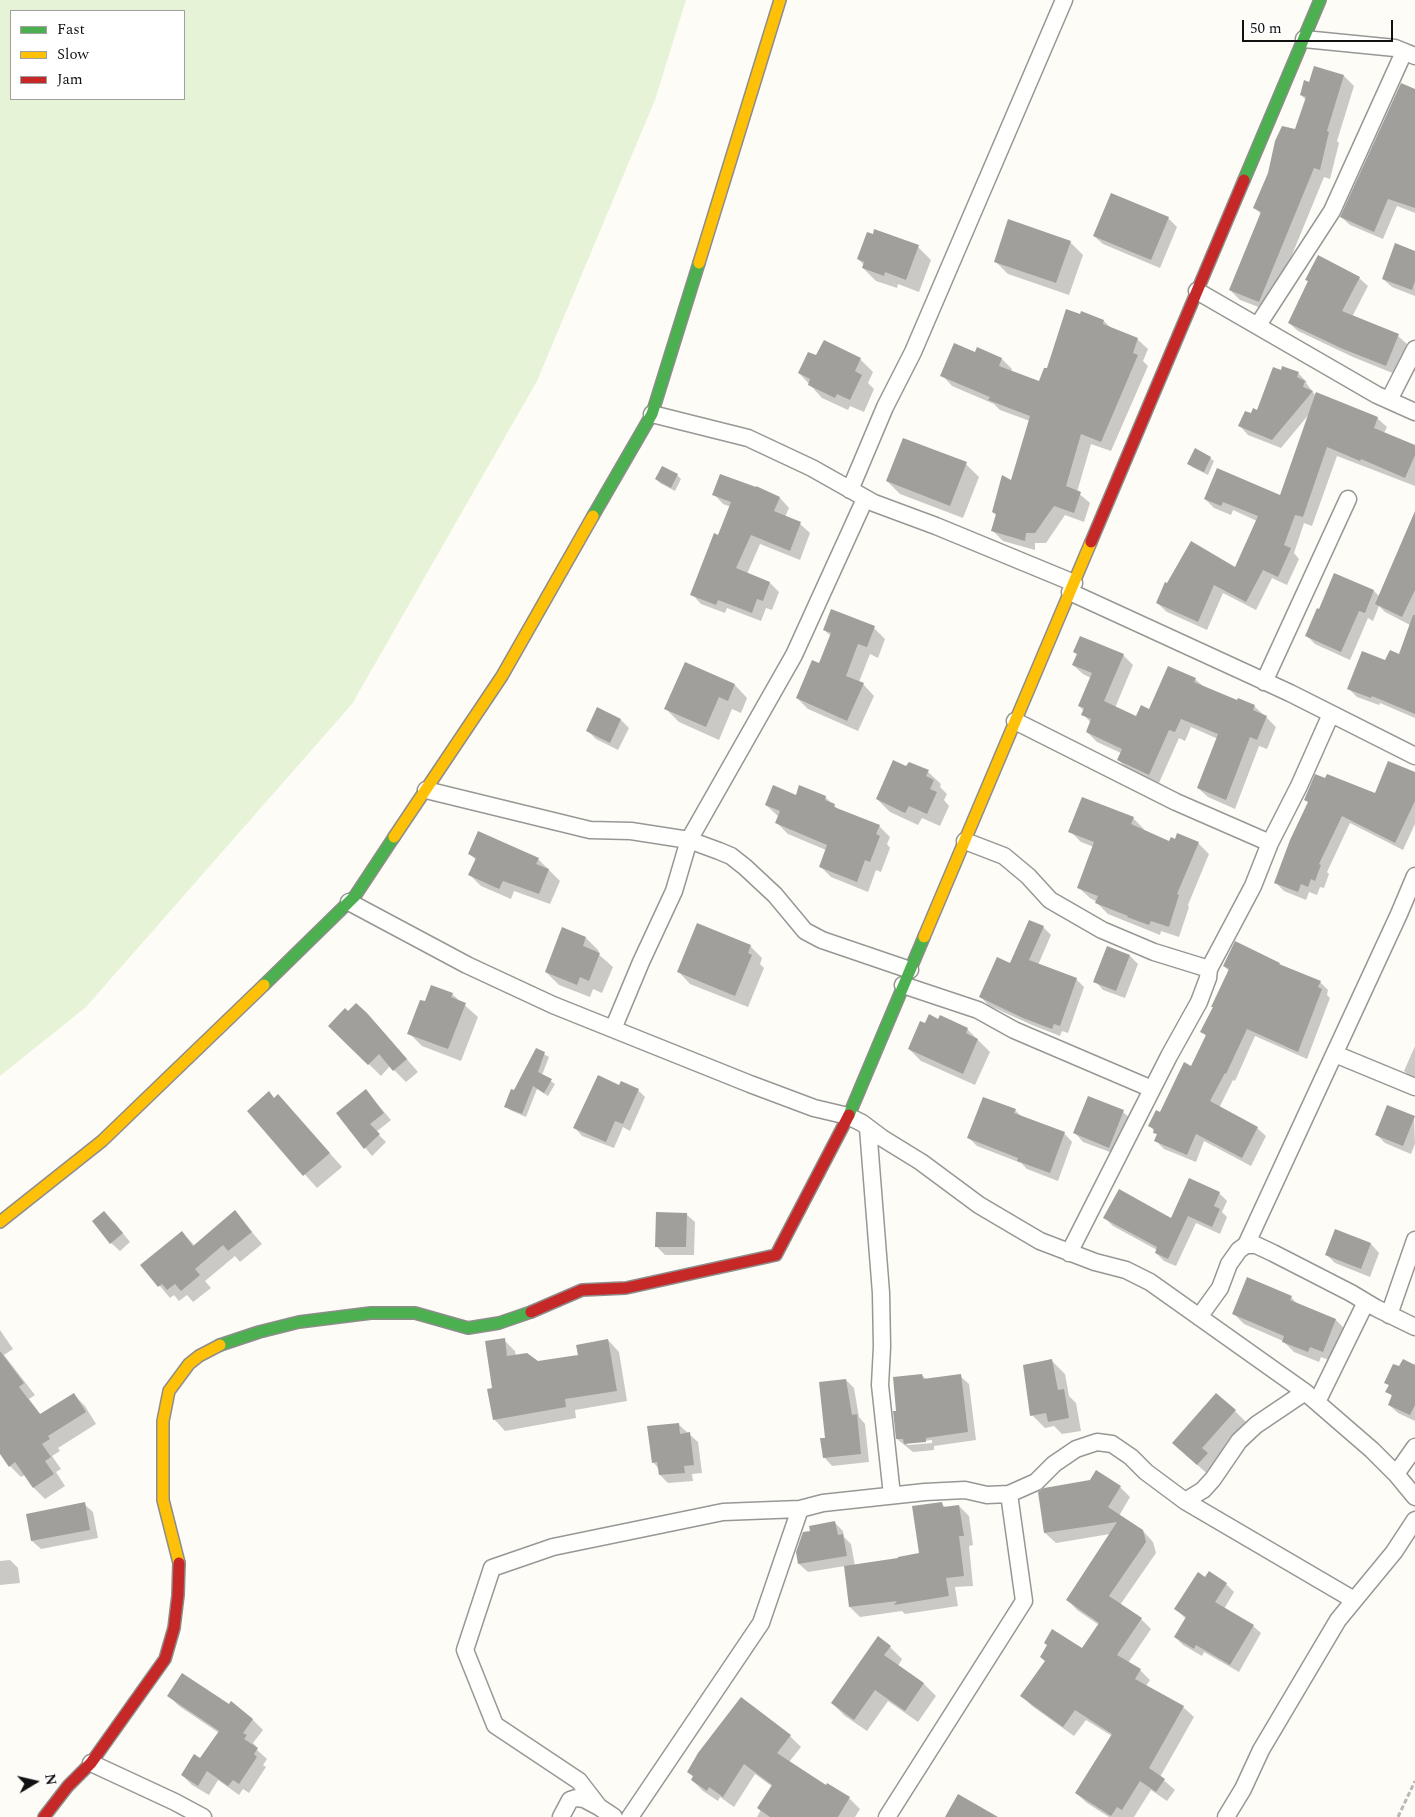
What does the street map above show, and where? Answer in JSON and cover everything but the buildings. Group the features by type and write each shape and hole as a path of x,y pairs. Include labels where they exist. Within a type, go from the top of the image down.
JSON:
{"street":[{"path":"0,1222 102,1140 355,896 502,676 652,414 780,0"},
{"path":"850,490 884,407 913,352 1064,0"},
{"path":"44,1817 68,1786 91,1763 165,1659 174,1628 178,1595 179,1560 163,1500 163,1421 169,1391 189,1364 199,1356 219,1346 258,1332 299,1322 371,1313 415,1313 468,1328 480,1327 528,1313 582,1290 626,1288 776,1255 848,1116 1320,0"},
{"path":"1258,325 1332,211 1409,54 1394,48 1304,39"},
{"path":"1197,291 1330,368 1415,412"},
{"path":"1389,400 1415,349"},
{"path":"652,414 748,438 812,468 874,504 936,526 1072,588 1415,756"},
{"path":"613,1029 674,891 689,840 794,655 866,499"},
{"path":"1264,682 1348,499"},
{"path":"1069,1253 1152,1089 1199,1002 1208,978 1209,969 1252,886 1270,842 1299,786 1331,714"},
{"path":"1016,721 1176,802 1270,842"},
{"path":"426,790 590,830 631,831 689,840 731,856 775,895 805,930 822,940 910,970"},
{"path":"964,841 1004,856 1028,876 1050,900 1102,930 1154,952 1209,969"},
{"path":"1199,1317 1220,1288 1229,1264 1239,1250 1246,1245 1400,914 1415,876"},
{"path":"348,902 467,965 553,1005 750,1084 814,1108 848,1116 862,1123 921,1162 979,1205 1040,1241 1069,1253 1126,1270 1150,1282 1311,1397 1372,1450 1396,1474 1415,1497"},
{"path":"903,985 978,1010 1014,1030 1152,1089"},
{"path":"1335,1054 1415,1087"},
{"path":"868,1128 881,1293 882,1347 880,1385 892,1495"},
{"path":"1389,1314 1415,1240"},
{"path":"1246,1245 1256,1245 1273,1252 1415,1327"},
{"path":"1185,1501 1203,1490 1213,1479 1239,1441 1256,1425 1311,1397 1366,1302"},
{"path":"599,1807 578,1781 495,1725 465,1650 492,1568 553,1547 723,1512 800,1509 823,1503 892,1495 965,1490 987,1495 1010,1494 1036,1482 1054,1464 1076,1449 1098,1442 1112,1444 1185,1501 1354,1600"},
{"path":"1396,1474 1415,1447"},
{"path":"887,1817 1024,1601 1010,1494"},
{"path":"630,1817 761,1623 800,1509"},
{"path":"1226,1817 1262,1750 1338,1620 1394,1552 1415,1520"},
{"path":"91,1763 176,1802 203,1817"},
{"path":"561,1817 570,1800 576,1798 584,1799 614,1817"}],"path":[{"path":"1398,1817 1415,1781"}],"green space":[{"path":"0,0 686,0 655,100 537,381 352,704 86,1007 0,1076"}],"traffic: fast":[{"path":"1244,180 1320,0"},
{"path":"593,516 652,414 699,263"},
{"path":"264,985 355,896 394,837"},
{"path":"849,1115 924,937"},
{"path":"220,1345 259,1332 299,1322 371,1313 415,1313 468,1328 499,1323 531,1312"}],"traffic: slow":[{"path":"699,263 780,0"},
{"path":"394,837 502,676 593,516"},
{"path":"924,937 1091,542"},
{"path":"0,1222 102,1141 264,985"},
{"path":"179,1563 163,1500 163,1421 169,1391 189,1364 199,1356 220,1345"}],"traffic: jam":[{"path":"1091,542 1244,180"},
{"path":"531,1312 582,1290 626,1288 776,1255 849,1115"},
{"path":"44,1817 68,1786 91,1763 165,1659 174,1628 179,1563"}]}
